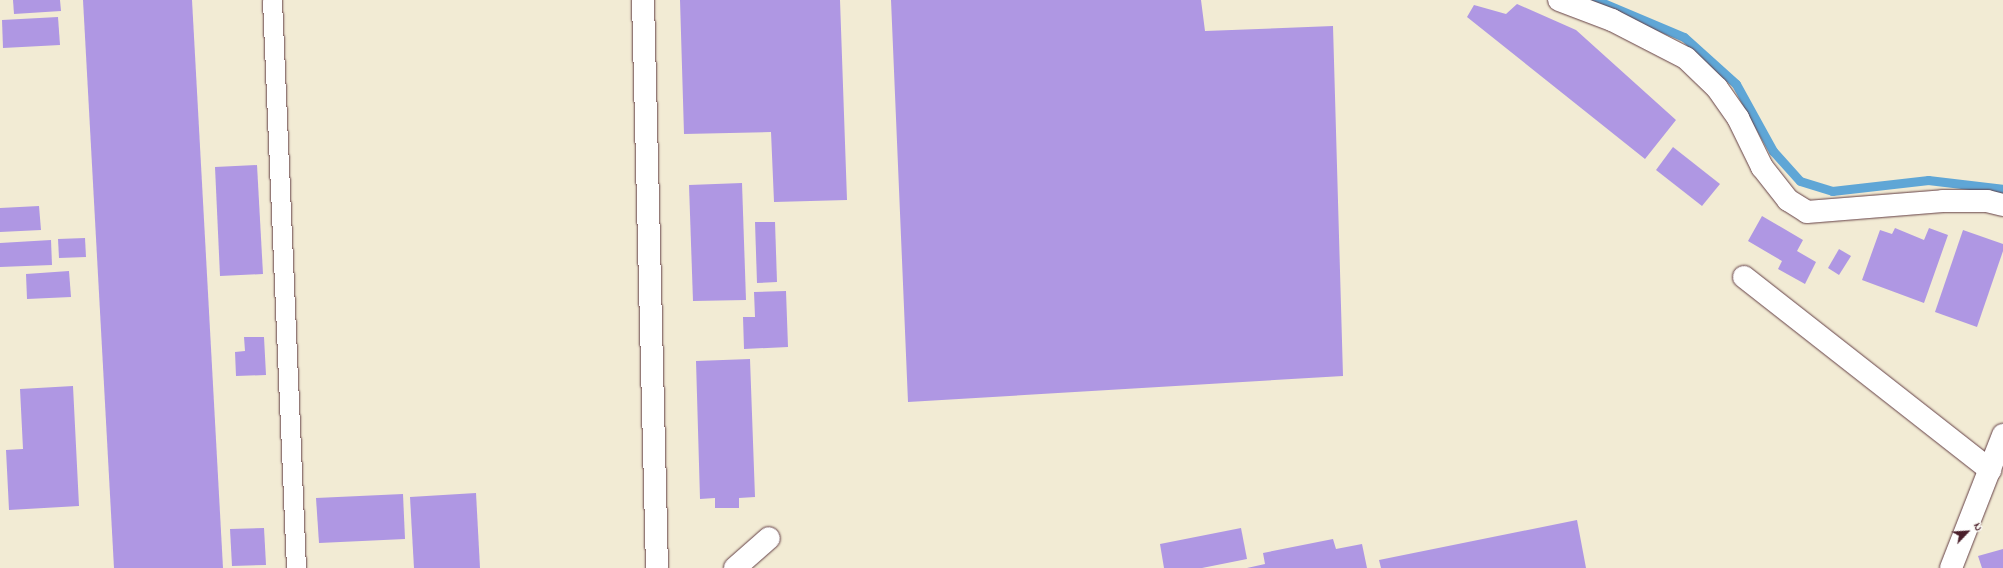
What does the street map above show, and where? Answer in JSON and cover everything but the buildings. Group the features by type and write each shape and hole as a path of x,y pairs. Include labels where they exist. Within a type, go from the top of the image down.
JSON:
{"street":[{"path":"643,0 657,568"},
{"path":"1559,0 1612,20 1686,58 1717,88 1738,118 1762,167 1788,200 1806,212 1943,201 1987,202 2003,205"},
{"path":"1744,277 1990,470"},
{"path":"1951,568 2003,435"},
{"path":"735,568 769,538"}],"lane":[{"path":"272,0 296,568"}],"waterway":[{"path":"1596,0 1684,37 1736,84 1773,151 1800,181 1832,191 1928,180 2003,189"}]}
